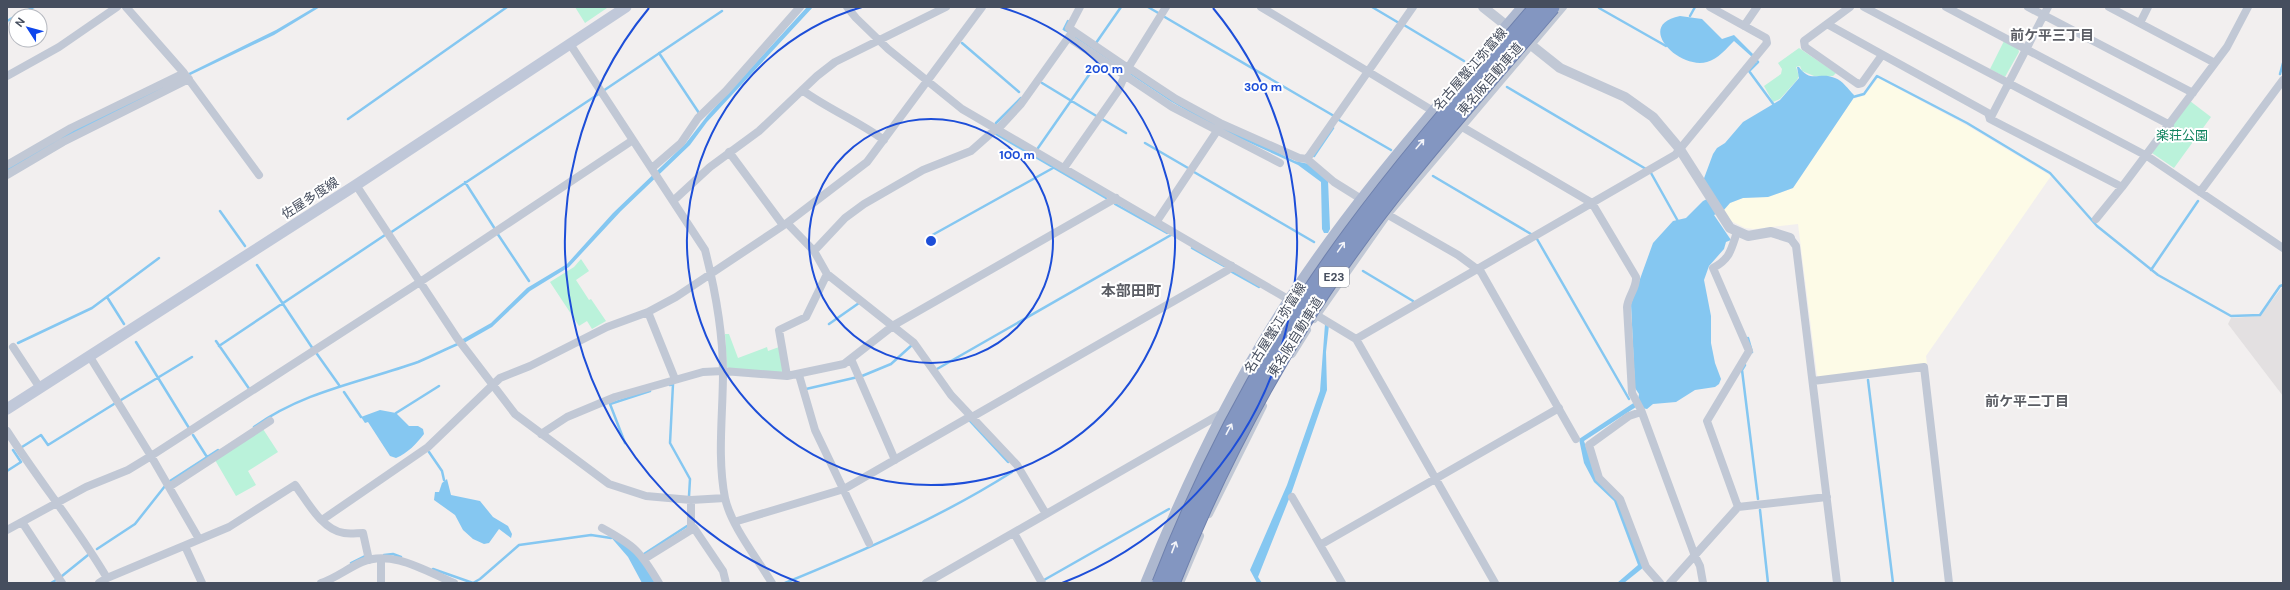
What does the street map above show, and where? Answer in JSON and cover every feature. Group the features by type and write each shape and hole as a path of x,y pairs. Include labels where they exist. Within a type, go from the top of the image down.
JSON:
{"highway":[{"name":"東名阪自動車道","path":"1160,583 1179,534 1217,453 1253,383 1304,300 1351,233 1402,166 1537,7"},
{"name":"東名阪自動車道","path":"1172,583 1190,538 1227,458 1263,388 1314,306 1360,239 1411,173 1552,7"}],"main road":[{"name":"佐屋多度線","path":"7,409 356,185 626,7"},
{"name":"名古屋蟹江弥富線","path":"1147,583 1187,488 1248,370 1290,301 1362,200 1433,111 1524,7"}],"street":[{"path":"7,76 59,47 118,7"},
{"path":"126,7 186,76 259,175"},
{"path":"655,173 681,143 698,118 726,91 800,7"},
{"path":"847,7 878,40 926,82 962,109 998,128 1064,168 1157,221 1290,301 1317,314 1356,339 1495,583"},
{"path":"674,201 729,152 759,131 802,90 835,62 946,7"},
{"path":"322,520 428,447 500,378 607,327 648,312 711,274 785,224 867,162 982,7"},
{"path":"1080,7 1068,28 1071,34 1127,71 1176,99 1219,128 1280,164"},
{"path":"1064,168 1118,91 1127,71 1166,7"},
{"path":"1261,7 1433,111 1592,203 1636,277 1637,283 1629,299 1627,307 1632,393 1641,411 1700,566 1702,583"},
{"path":"1307,159 1413,7"},
{"path":"1483,7 1508,25 1560,68 1584,80 1608,88 1653,117 1679,148 1730,228 1748,236 1771,232 1790,238 1796,246 1837,583"},
{"path":"1180,583 1205,522 1272,388 1317,314 1388,215 1463,127 1530,44 1563,7"},
{"path":"1356,339 1675,155 1679,148 1767,43 1766,38 1710,7"},
{"path":"1744,26 1757,7"},
{"path":"1850,7 1804,41 1803,44 1858,84 1862,83 1882,55"},
{"path":"1864,7 2147,156 2283,248"},
{"path":"1946,7 2170,124"},
{"path":"2028,7 2193,94"},
{"path":"1990,118 2048,7"},
{"path":"2109,7 2215,63"},
{"path":"2140,23 2148,7"},
{"path":"2096,219 2147,156 2227,47 2248,7"},
{"path":"1827,24 1988,113 1990,118 2122,188"},
{"path":"814,251 845,218 864,204 923,170 971,151 998,128 1021,104 1071,34"},
{"path":"570,44 705,250 711,274 721,337 723,371 722,453 725,498 734,522 772,583"},
{"path":"7,165 186,76"},
{"path":"2200,192 2282,84 2283,80"},
{"path":"802,90 823,106 867,128 884,140"},
{"path":"1219,128 1298,158 1307,159 1334,182 1362,200 1477,268 1576,439"},
{"path":"1157,221 1219,128"},
{"path":"7,174 61,138"},
{"path":"7,530 86,487 128,470 151,456 420,282 633,140"},
{"path":"729,152 785,224 814,251 827,274 914,343 951,395 1017,465 1046,514"},
{"path":"356,185 460,342 512,412 609,484 646,496 691,500 725,498"},
{"path":"541,434 567,417 615,397 703,372 723,371 787,376 799,375 844,364 894,326 1116,198"},
{"path":"1737,232 1729,255 1724,262 1714,268 1749,351 1707,421 1738,507"},
{"path":"734,522 844,489 1228,270 1232,266"},
{"path":"787,376 779,330 806,317 827,274"},
{"path":"648,312 675,379"},
{"path":"14,347 40,388"},
{"path":"90,357 151,456 199,539"},
{"path":"851,359 895,460"},
{"path":"1813,382 1924,367 1949,583"},
{"path":"799,375 815,430 869,543"},
{"path":"1320,545 1559,408"},
{"path":"926,583 1227,410"},
{"path":"1641,411 1629,416 1588,445 1599,478 1620,499 1646,567 1660,583"},
{"path":"169,487 270,421"},
{"path":"7,431 57,504 90,548 107,578"},
{"path":"99,583 107,578 229,527 295,485 322,520 343,533 363,533 369,560"},
{"path":"1670,583 1738,507 1827,496"},
{"path":"1292,497 1342,583"},
{"path":"691,500 691,528"},
{"path":"22,522 62,583"},
{"path":"602,528 632,545 644,559 659,583"},
{"path":"644,559 691,528"},
{"path":"691,528 694,528 723,571 726,583"},
{"path":"1014,533 1042,583"},
{"path":"185,546 202,583"},
{"path":"381,559 381,583"},
{"path":"321,583 363,561 381,559 397,560 454,583"}],"shaded area":[{"path":"1878,78 1968,126 2051,176 1926,356 1927,364 1820,378 1817,375 1798,224 1754,229 1745,228 1727,219 1723,211 1730,203 1743,198 1768,197 1793,188 1853,99 1865,95"},
{"path":"2283,286 2283,396 2228,324 2231,318 2260,316"}],"green space":[{"path":"575,7 606,7 607,8 585,23"},
{"path":"2004,41 2018,48 2019,52 2005,77 1990,69"},
{"path":"1799,48 1836,73 1833,76 1814,76 1802,71 1800,66 1796,67 1799,76 1797,80 1780,99 1773,102 1764,86 1781,74 1782,69 1778,63"},
{"name":"楽荘公園","path":"2190,101 2211,117 2174,168 2152,153"},
{"path":"581,259 589,271 576,280 589,300 591,299 606,321 592,329 587,321 579,326 550,282 574,267"},
{"path":"725,334 729,334 738,358 767,347 768,351 779,347 783,370 781,373 730,369 727,367"},
{"path":"263,429 278,452 248,471 256,485 236,496 215,460"}],"water":[{"path":"315,7 320,7 274,35 182,79 7,171 7,168 63,135 276,30"},
{"path":"807,7 813,7 707,122 690,145 621,211 569,267 530,291 492,327 464,343 461,340 491,323 527,288 567,264 613,213 686,143 707,116"},
{"path":"1680,16 1702,19 1722,39 1734,35 1754,55 1752,57 1734,41 1711,61 1696,63 1684,59 1674,53 1661,37 1661,28 1667,21"},
{"path":"1062,29 1065,29 1174,101 1295,161 1309,164 1328,180 1330,229 1328,233 1324,233 1322,229 1321,182 1298,165 1217,128 1170,101"},
{"path":"1797,67 1799,67 1807,75 1829,76 1838,79 1854,95 1853,99 1793,188 1768,197 1743,198 1730,203 1723,211 1714,215 1731,240 1726,242 1724,249 1709,266 1704,280 1711,316 1711,343 1715,363 1721,379 1719,384 1715,387 1695,390 1676,402 1653,404 1647,409 1636,407 1584,441 1597,479 1618,499 1644,567 1624,583 1617,583 1638,565 1614,501 1594,482 1584,463 1579,439 1638,400 1639,394 1635,388 1631,304 1653,243 1673,221 1686,218 1703,201 1713,196 1703,181 1713,154 1717,148 1725,143 1743,122 1780,100 1799,78"},
{"path":"1325,324 1329,325 1326,352 1327,390 1291,494 1258,577 1262,583 1257,583 1250,570 1287,485 1320,391"},
{"path":"380,410 396,413 409,426 418,426 423,429 424,434 415,445 404,454 396,458 390,456 368,422 365,423 361,417"},
{"path":"447,479 451,495 480,501 493,517 508,526 512,534 511,538 499,529 489,543 484,544 473,539 463,530 455,515 434,500 435,492 439,492 442,483"},
{"path":"609,535 628,545 645,564 655,583 642,583 628,557"}],"waterway":[{"path":"348,119 507,7"},
{"path":"1096,43 1121,7"},
{"path":"1148,7 1160,14"},
{"path":"1372,7 1399,23"},
{"path":"1690,16 1695,7"},
{"path":"1599,8 1666,46"},
{"path":"603,91 722,11"},
{"path":"1163,16 1334,116"},
{"path":"1065,30 1064,29 1068,21"},
{"path":"1404,25 1464,61"},
{"path":"962,43 1019,92"},
{"path":"659,53 699,113"},
{"path":"1756,60 1758,62 1749,71 1774,105"},
{"path":"1038,148 1098,62"},
{"path":"2280,74 2283,63"},
{"path":"1853,97 1864,94 1877,76 1967,123 2050,173 2097,226 2158,275 2231,316 2260,315 2280,286 2283,285"},
{"path":"1042,83 1098,117"},
{"path":"1507,87 1646,169"},
{"path":"390,233 600,93"},
{"path":"996,123 1021,98"},
{"path":"1102,119 1126,133"},
{"path":"1339,120 1391,150"},
{"path":"1314,156 1333,128"},
{"path":"996,134 1106,198"},
{"path":"1145,143 1188,168"},
{"path":"927,238 1053,168"},
{"path":"1194,172 1314,242"},
{"path":"1651,173 1679,223"},
{"path":"1433,176 1531,234"},
{"path":"465,182 495,229"},
{"path":"2151,270 2198,201"},
{"path":"1115,204 1167,233"},
{"path":"220,211 245,246"},
{"path":"497,233 529,281"},
{"path":"219,346 385,235"},
{"path":"937,369 1171,235"},
{"path":"1537,239 1629,399"},
{"path":"1192,248 1224,266"},
{"path":"18,343 92,308 159,258"},
{"path":"257,265 313,349"},
{"path":"1363,271 1413,301"},
{"path":"1232,272 1259,287"},
{"path":"107,297 124,324"},
{"path":"829,324 859,303"},
{"path":"1748,338 1752,352"},
{"path":"216,341 250,390"},
{"path":"136,342 189,428"},
{"path":"254,427 293,404 334,388 418,362 460,343"},
{"path":"862,376 891,364 912,345"},
{"path":"317,354 339,385"},
{"path":"121,400 192,357"},
{"path":"1745,365 1742,370 1758,499"},
{"path":"806,389 858,377"},
{"path":"1868,380 1893,583"},
{"path":"670,385 673,384 670,443 690,479 689,496"},
{"path":"396,413 439,386"},
{"path":"625,443 610,404 650,391"},
{"path":"344,392 361,417"},
{"path":"22,447 41,435 48,445 114,404"},
{"path":"970,421 1008,462"},
{"path":"193,435 207,457"},
{"path":"7,471 21,462 13,450"},
{"path":"170,481 218,450"},
{"path":"429,452 442,471 444,480"},
{"path":"785,583 930,518 958,504 1012,472"},
{"path":"97,549 135,524 165,486"},
{"path":"1044,580 1169,509"},
{"path":"1760,510 1768,583"},
{"path":"644,554 687,526"},
{"path":"433,569 473,583 480,579 519,545 591,535 611,538"},
{"path":"384,555 393,554 401,557"},
{"path":"62,576 88,555"},
{"path":"351,563 365,556"},
{"path":"51,583 56,580"}],"district":[{"name":"前ケ平三丁目","path":"2052,35"},
{"name":"本部田町","path":"1131,291"},
{"name":"前ケ平二丁目","path":"2027,401"}]}
